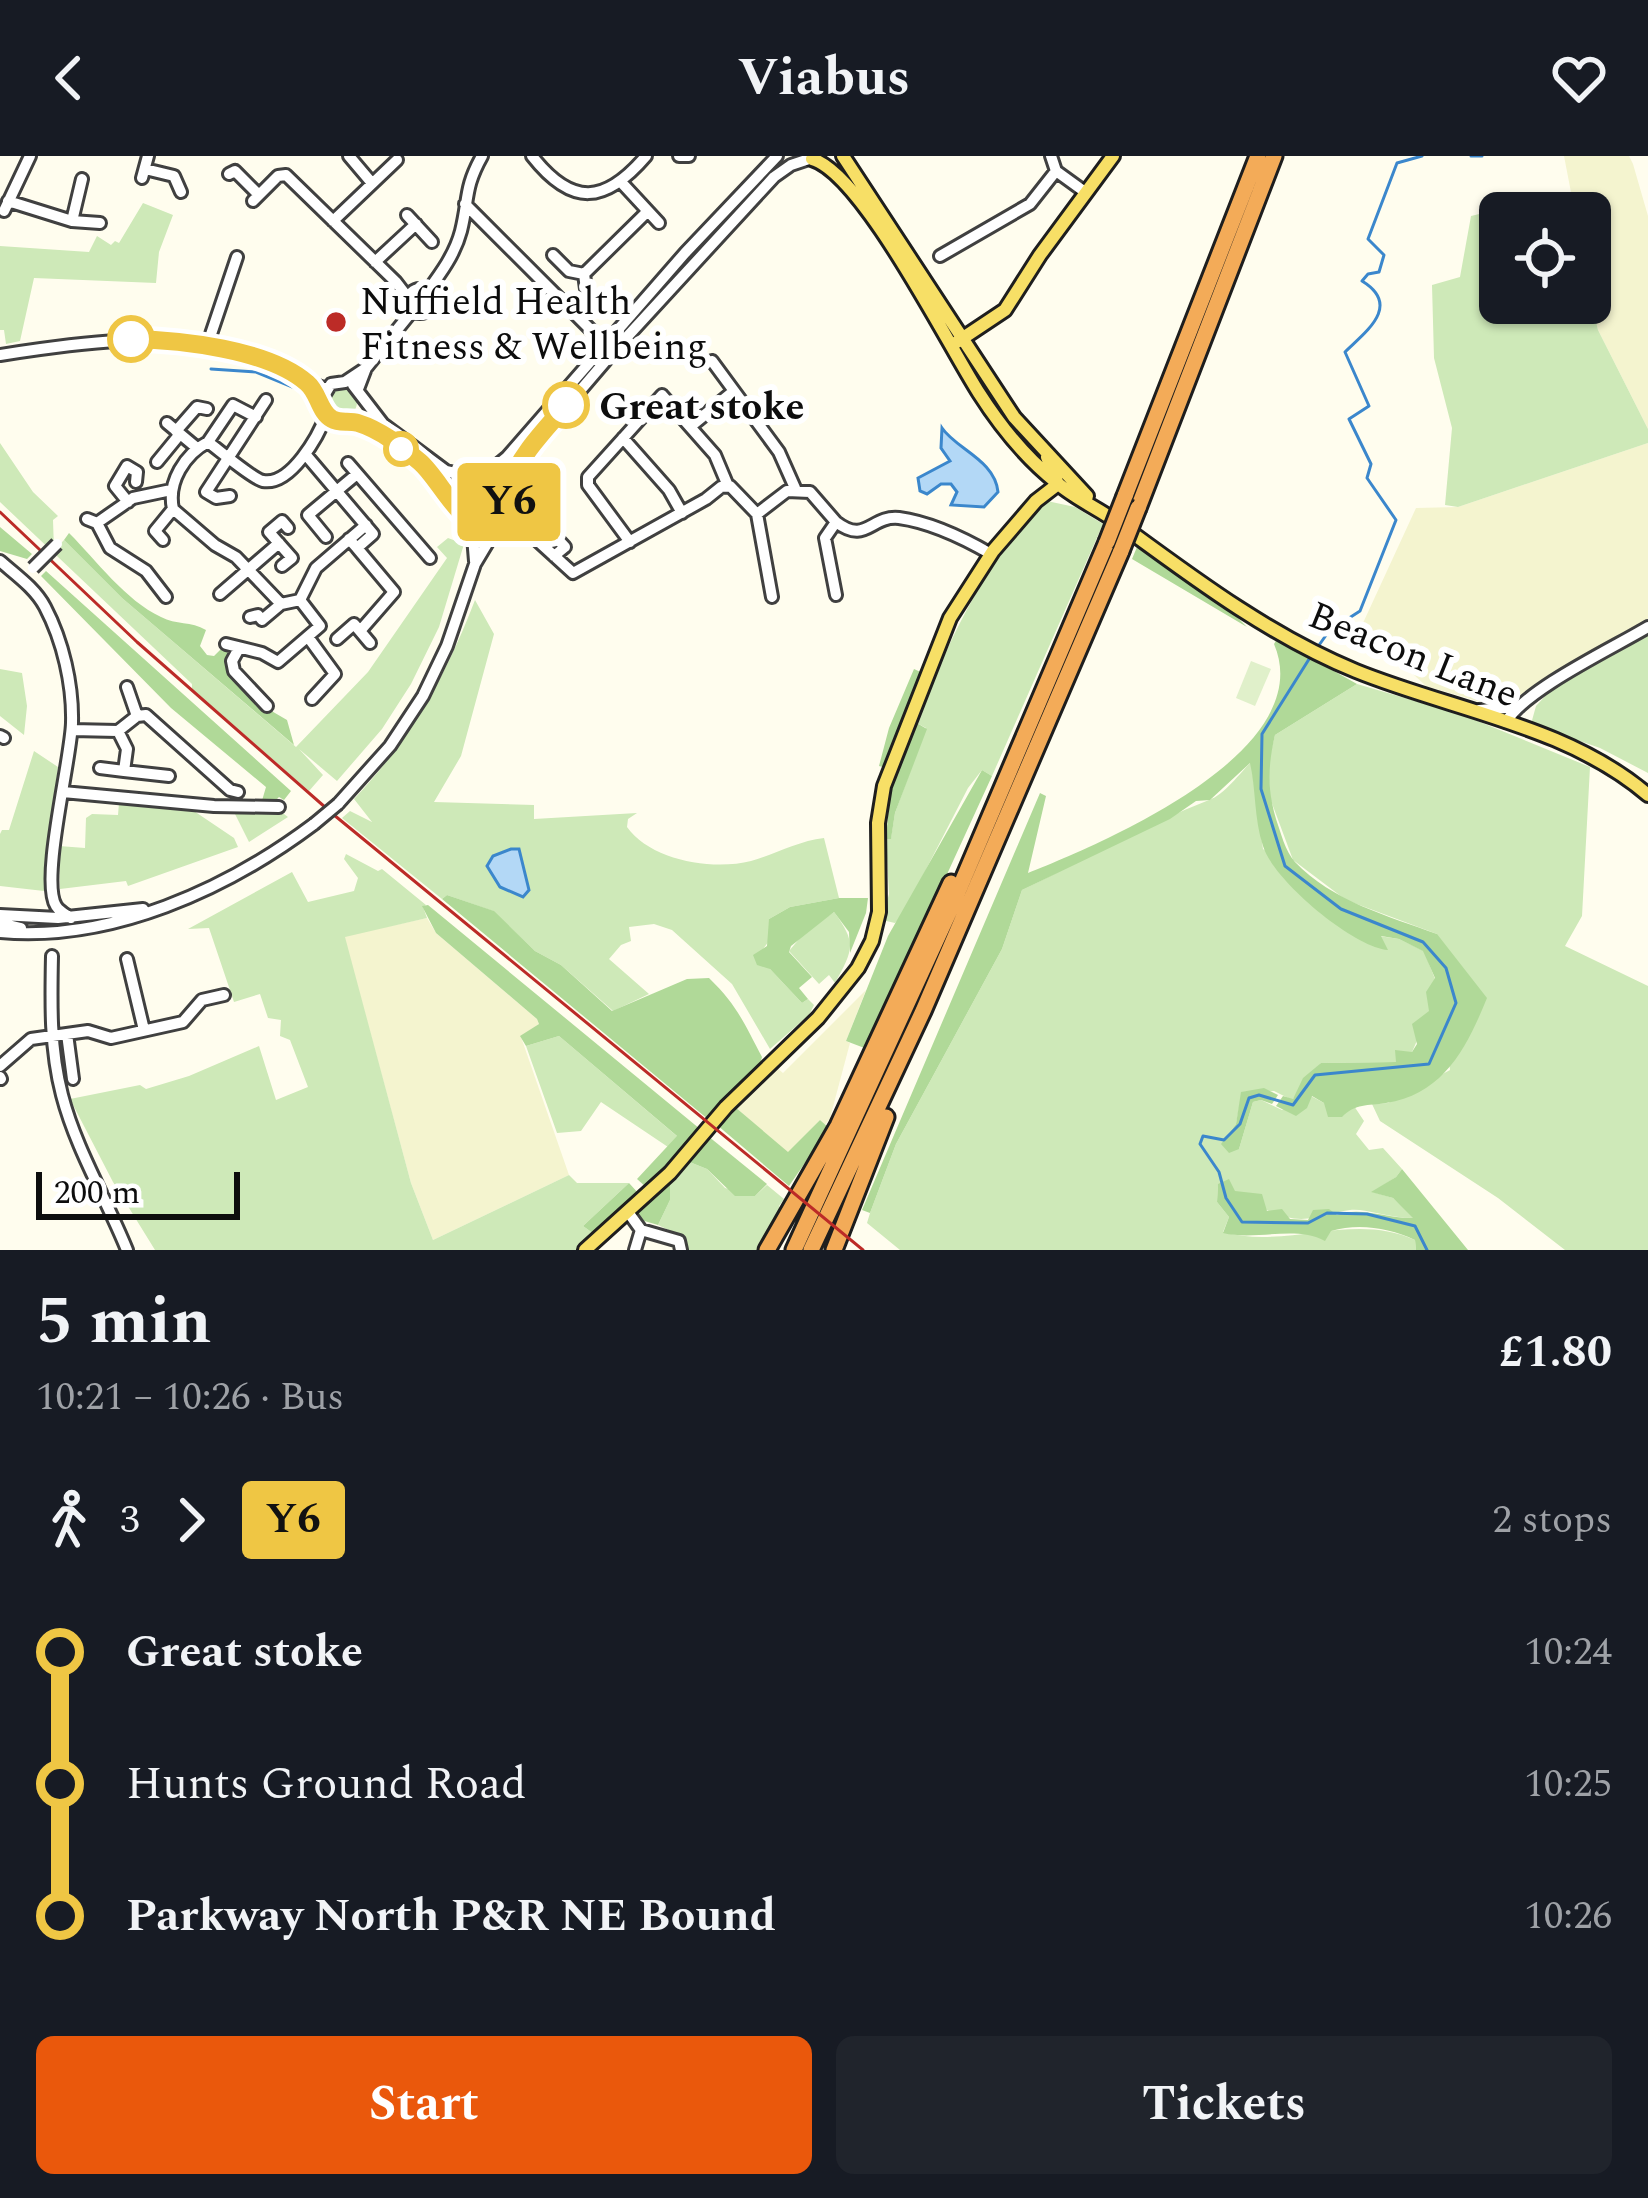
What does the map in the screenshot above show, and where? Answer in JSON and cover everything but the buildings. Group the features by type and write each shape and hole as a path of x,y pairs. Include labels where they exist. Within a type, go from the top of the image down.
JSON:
{"highway":[{"path":"834,1250 873,1147 1070,693 1114,546 1258,156"},
{"path":"1131,502 1274,156"},
{"path":"794,1250 1114,546"},
{"path":"811,1250 923,1011 1083,644"},
{"path":"767,1250 838,1126 1016,741 1043,697"},
{"path":"767,1250 818,1171 896,1032"}],"main road":[{"path":"843,156 957,342"},
{"path":"957,342 1005,310 1113,156"},
{"path":"811,158 830,166 844,180 1058,484 1105,513"},
{"path":"1036,501 1045,463"},
{"path":"1045,463 1105,513"},
{"path":"585,1250 670,1173 726,1107 829,1006 858,968 872,941 879,912 878,823 890,766 950,618 991,554 1036,501 1058,484"},
{"name":"Beacon Lane","path":"1105,513 1227,600 1306,646 1372,677 1506,722 1596,760 1648,796"}],"street":[{"path":"30,156 6,206 100,223"},
{"path":"349,156 371,182"},
{"path":"324,394 366,368 416,298 448,263 460,236 469,179 482,156"},
{"path":"532,156 549,178 579,194 607,190 646,156"},
{"path":"679,156 689,156"},
{"path":"458,508 461,486 507,457 777,156"},
{"path":"1051,156 1056,171 1085,192"},
{"path":"0,923 36,934 104,927 232,876 338,804 390,746 423,696 447,646 475,564 502,517 520,461 774,178 811,158"},
{"path":"333,221 397,160"},
{"path":"145,168 174,176 181,192"},
{"path":"230,174 235,171 256,198 278,176 286,176 416,298"},
{"path":"940,256 1030,204 1056,171"},
{"path":"72,221 82,176"},
{"path":"621,182 659,223"},
{"path":"465,204 604,344"},
{"path":"584,274 648,211"},
{"path":"375,262 411,220 432,242"},
{"path":"553,255 569,271 584,274"},
{"path":"207,346 238,257"},
{"path":"584,274 586,289"},
{"path":"0,355 117,339 169,340 280,368 324,394 337,419 377,431 422,463 472,524 475,564"},
{"path":"712,362 779,452 795,488"},
{"path":"174,430 230,457 259,481 270,481 306,455 337,419 359,413 366,368"},
{"path":"345,382 383,424 446,471 499,480 508,493"},
{"path":"691,426 734,391"},
{"path":"630,542 588,485 595,467 662,395 716,455 728,486 758,514 772,597"},
{"path":"230,496 216,498 206,492 266,400"},
{"path":"256,417 233,405 178,470 171,490 173,509 236,557 280,604"},
{"path":"157,462 174,430 196,407 206,409"},
{"path":"623,438 669,490 682,513"},
{"path":"306,455 370,529"},
{"path":"128,502 115,486 127,466 137,472 136,482"},
{"path":"326,537 308,515 336,491 352,469 430,558"},
{"path":"549,530 574,573 728,486"},
{"path":"758,514 795,488 810,491 846,530 861,532 884,519 905,519 991,554"},
{"path":"163,591 110,548 93,521 128,502 171,490"},
{"path":"163,540 155,531 173,509"},
{"path":"300,600 316,568 394,516"},
{"path":"472,524 485,526 502,517"},
{"path":"502,517 563,553"},
{"path":"282,566 292,558 269,532 282,521 288,528"},
{"path":"836,522 825,538 836,595"},
{"path":"22,580 59,539"},
{"path":"220,594 279,543"},
{"path":"353,543 396,588 360,631"},
{"path":"0,561 42,602 68,682 72,730 53,896 56,907 71,918"},
{"path":"250,616 262,620 280,604 300,600"},
{"path":"226,644 262,653 277,663 320,624 300,600"},
{"path":"267,616 277,628"},
{"path":"337,639 354,624 370,643"},
{"path":"1506,722 1519,707 1648,627"},
{"path":"308,637 335,671 320,682 312,699"},
{"path":"238,650 232,662 234,671 264,697"},
{"path":"128,687 137,716"},
{"path":"1476,711 1519,707"},
{"path":"72,730 118,731 146,715 230,790 238,792"},
{"path":"118,731 127,749 124,771"},
{"path":"100,768 169,776"},
{"path":"63,792 279,807"},
{"path":"25,918 44,909 53,896"},
{"path":"0,923 153,908"},
{"path":"52,956 52,1036 62,1094 72,1128 127,1250"},
{"path":"127,959 145,1030"},
{"path":"0,1066 31,1039 88,1031 111,1039 183,1022 202,1000 224,995"},
{"path":"67,1034 73,1079"},
{"path":"628,1212 641,1230 676,1238 681,1250"},
{"path":"635,1250 641,1230"}],"green space":[{"path":"1564,156 1629,156 1648,216 1648,429 1597,324 1611,324 1611,192 1571,192"},
{"path":"143,203 173,215 159,252 156,283 34,278 20,341 6,344 4,330 0,330 0,246 89,252 97,236 111,245 119,243"},
{"path":"1479,214 1479,324 1597,324 1648,429 1648,443 1458,507 1445,505 1452,428 1434,358 1432,285 1460,277 1471,216"},
{"path":"342,387 353,391 357,402 353,413 342,417 331,413 327,402 331,391"},
{"path":"0,443 33,492 58,516 53,520 54,550 64,540 122,598 296,747 368,672 447,558 437,547 448,538 464,544 439,627 411,684 382,729 337,781 299,749 323,775 309,791 192,689 0,502"},
{"path":"1648,443 1648,620 1528,692 1501,703 1484,703 1426,686 1401,663 1357,636 1416,508 1458,507"},
{"path":"483,480 497,486 503,500 497,514 483,520 469,514 463,500 469,486"},
{"path":"1047,501 1075,507 1103,524 992,776 982,770 968,788 902,916 895,923 882,920 889,894 886,839 891,838 895,813 926,728 915,722 986,577"},
{"path":"0,527 32,554 27,559 0,551"},
{"path":"69,533 148,610 206,630 200,646 207,655 214,656 223,647 228,650 227,666 263,706 287,720 294,745 122,598 64,540"},
{"path":"1137,547 1235,615 1247,627 1132,559"},
{"path":"46,571 291,791 284,800 279,797 261,804 266,787 171,708 41,576"},
{"path":"475,600 494,634 461,756 434,802 534,805 534,819 637,813 628,819 627,827 651,848 683,860 718,865 751,861 824,838 839,898 790,907 769,919 769,941 763,949 770,969 802,1003 808,999 814,1005 770,1049 732,984 672,930 654,924 629,927 631,941 609,959 649,994 613,1011 561,965 535,951 493,911 447,895 442,899 342,818 350,811 372,822 354,799 425,706"},
{"path":"1648,633 1648,773 1600,748 1531,724 1536,706 1549,692"},
{"path":"1277,639 1357,684 1275,735 1270,787 1286,847 1310,876 1343,897 1437,934 1487,998 1451,1066 1406,1098 1357,1107 1342,1117 1328,1117 1324,1103 1312,1096 1296,1116 1276,1106 1283,1096 1293,1099 1303,1078 1321,1063 1396,1062 1395,1050 1412,1052 1417,1044 1412,1024 1429,1011 1426,992 1435,978 1423,951 1399,939 1381,936 1388,950 1355,937 1316,910 1282,876 1260,836 1250,763 1210,800 1196,801 1170,819 1022,890 1002,949 896,1144 870,1213 862,1210 1040,793 1046,796 1028,873 1150,816 1236,756 1265,721 1280,684"},
{"path":"1251,661 1271,669 1255,706 1236,698"},
{"path":"0,669 22,673 27,706 24,735 0,716"},
{"path":"914,669 925,674 886,768 879,766 889,728"},
{"path":"1357,684 1463,715 1590,767 1582,916 1565,946 1648,986 1648,1250 1565,1250 1498,1198 1380,1121 1372,1104 1388,1103 1450,1070 1437,934 1346,900 1293,860 1270,798 1268,763 1275,735"},
{"path":"915,722 927,729 895,813 891,839 886,839 891,780"},
{"path":"34,751 58,767 44,891 0,886 0,834 9,830"},
{"path":"1251,762 1263,849 1379,936 1424,951 1435,979 1430,1011 1412,1052 1397,1062 1321,1063 1292,1100 1274,1091 1242,1092 1236,1124 1224,1140 1239,1149 1253,1102 1261,1100 1282,1110 1311,1096 1324,1103 1354,1106 1364,1121 1356,1134 1369,1150 1383,1148 1402,1169 1373,1192 1393,1198 1415,1218 1356,1210 1295,1219 1218,1185 1217,1202 1229,1217 1223,1232 1271,1237 1368,1229 1415,1240 1416,1250 900,1250 867,1223 870,1213 896,1144 1002,949 1022,890 1215,797"},
{"path":"982,770 992,776 867,1049 846,1041 888,936"},
{"path":"119,803 188,807 234,838 238,847 128,886 126,881 60,889 59,846 85,848 86,818 118,815"},
{"path":"233,810 280,811 288,817 249,842"},
{"path":"346,854 382,869 426,905 427,918 345,937 411,1183 433,1240 569,1175 577,1183 629,1183 583,1226 594,1234 576,1250 155,1250 113,1182 70,1099 140,1085 146,1089 259,1046 276,1100 308,1087 290,1040 280,1036 281,1020 268,1018 260,994 234,1002 209,928 188,929 292,872 308,902 354,891 358,878 344,859"},
{"path":"447,895 494,911 535,951 561,965 612,1011 687,979 709,978 745,1024 762,1057 759,1068 709,1120 442,899"},
{"path":"868,898 866,913 850,953 849,932 834,912 791,946 789,952 812,977 799,988 808,999 802,1003 770,969 757,965 753,955 767,946 769,919 790,907"},
{"path":"428,905 700,1129 647,1188 637,1179 677,1136 559,1036 526,1046 520,1036 539,1024 537,1019 436,933 422,906"},
{"path":"834,912 849,939 849,954 835,983 829,975 819,984 789,951 805,932"},
{"path":"427,918 436,933 537,1019 539,1024 521,1037 569,1175 433,1240 411,1183 344,936"},
{"path":"866,990 846,1041 850,1043 830,1118 825,1125 820,1120 788,1153 735,1107 777,1068 783,1073"},
{"path":"559,1036 678,1137 668,1147 601,1102 581,1131 557,1133 526,1046"},
{"path":"1264,1088 1278,1095 1272,1104 1253,1102 1239,1149 1229,1153 1221,1144 1236,1124 1241,1092"},
{"path":"735,1107 788,1152 820,1120 829,1128 789,1186 717,1125"},
{"path":"708,1136 767,1184 755,1196 735,1196 707,1169 687,1161"},
{"path":"687,1161 707,1169 725,1188 755,1196 767,1185 784,1199 757,1250 686,1250 679,1235 658,1225 670,1200 670,1182"},
{"path":"1402,1169 1468,1250 1416,1250 1415,1240 1363,1227 1331,1231 1325,1241 1301,1234 1223,1233 1229,1217 1217,1202 1218,1184 1229,1179 1235,1191 1262,1194 1267,1211 1282,1209 1290,1219 1308,1220 1313,1210 1329,1209 1337,1215 1355,1212 1413,1218 1393,1198 1371,1192"},
{"path":"670,1182 670,1200 658,1225 641,1220 638,1214"},
{"path":"629,1183 639,1194 594,1234 583,1226"}],"water":[{"path":"942,428 990,471 998,492 984,507 951,505 957,492 951,484 941,484 927,494 920,491 918,478 950,461 941,448"},
{"path":"519,849 529,890 523,897 500,887 487,866 493,856"}],"waterway":[{"path":"1317,648 1329,631 1360,611 1396,520 1367,478 1371,464 1349,419 1369,406 1345,352 1370,328 1380,309 1374,290 1362,281 1379,272 1384,255 1368,239 1397,163 1422,156"},
{"path":"1471,156 1482,156"},
{"path":"211,369 256,372 295,388"},
{"path":"1311,656 1262,734 1261,789 1285,866 1341,909 1423,942 1446,968 1456,1003 1429,1064 1315,1075 1293,1105 1259,1095 1249,1098 1240,1124 1224,1140 1203,1136 1200,1144 1242,1222 1308,1223 1327,1213 1367,1214 1415,1226 1427,1250"}],"railway":[{"path":"0,512 137,642 334,815 863,1250"}],"bus line":[{"name":"Y6","path":"131,339 207,346 280,368 305,381 322,399 323,410 331,419 365,425 422,463 447,490 462,516 478,526 493,525 502,518 520,461 566,405"}],"place":[{"name":"Nuffield Health Fitness & Wellbeing","path":"336,322"},
{"name":"Great stoke","path":"566,405"}]}
